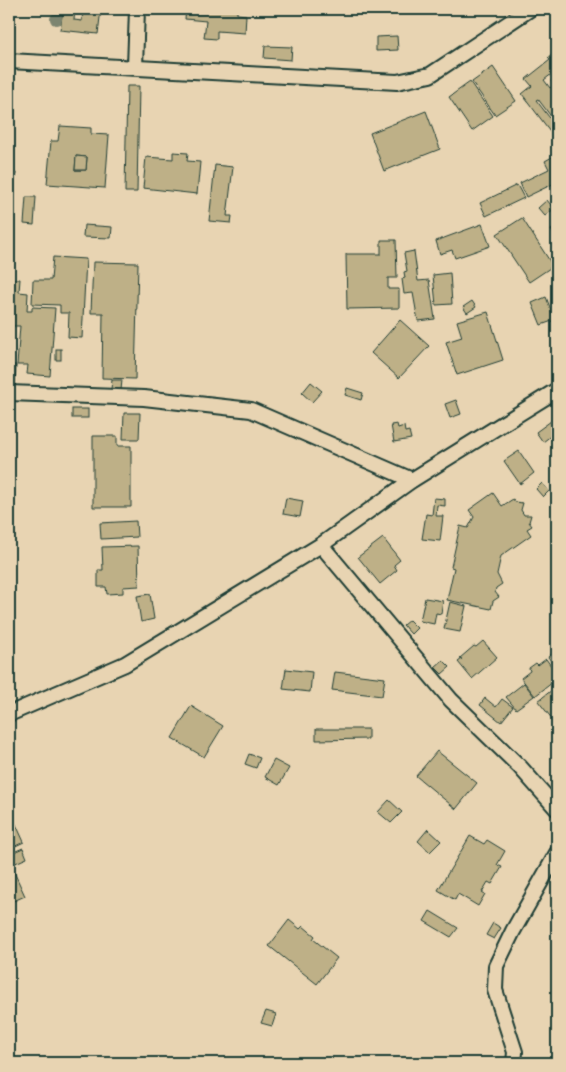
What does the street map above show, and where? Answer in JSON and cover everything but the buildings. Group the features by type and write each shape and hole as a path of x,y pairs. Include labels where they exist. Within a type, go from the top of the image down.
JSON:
{"street":[{"path":"135,67 138,9"},
{"path":"9,61 397,82 430,75 530,9"},
{"path":"9,714 124,664 321,546 412,480 557,390"},
{"path":"9,392 144,398 251,410 412,480"},
{"path":"321,546 451,700 520,767 557,809"},
{"path":"514,1063 515,1052 495,990 496,966 513,931 557,853"}]}
